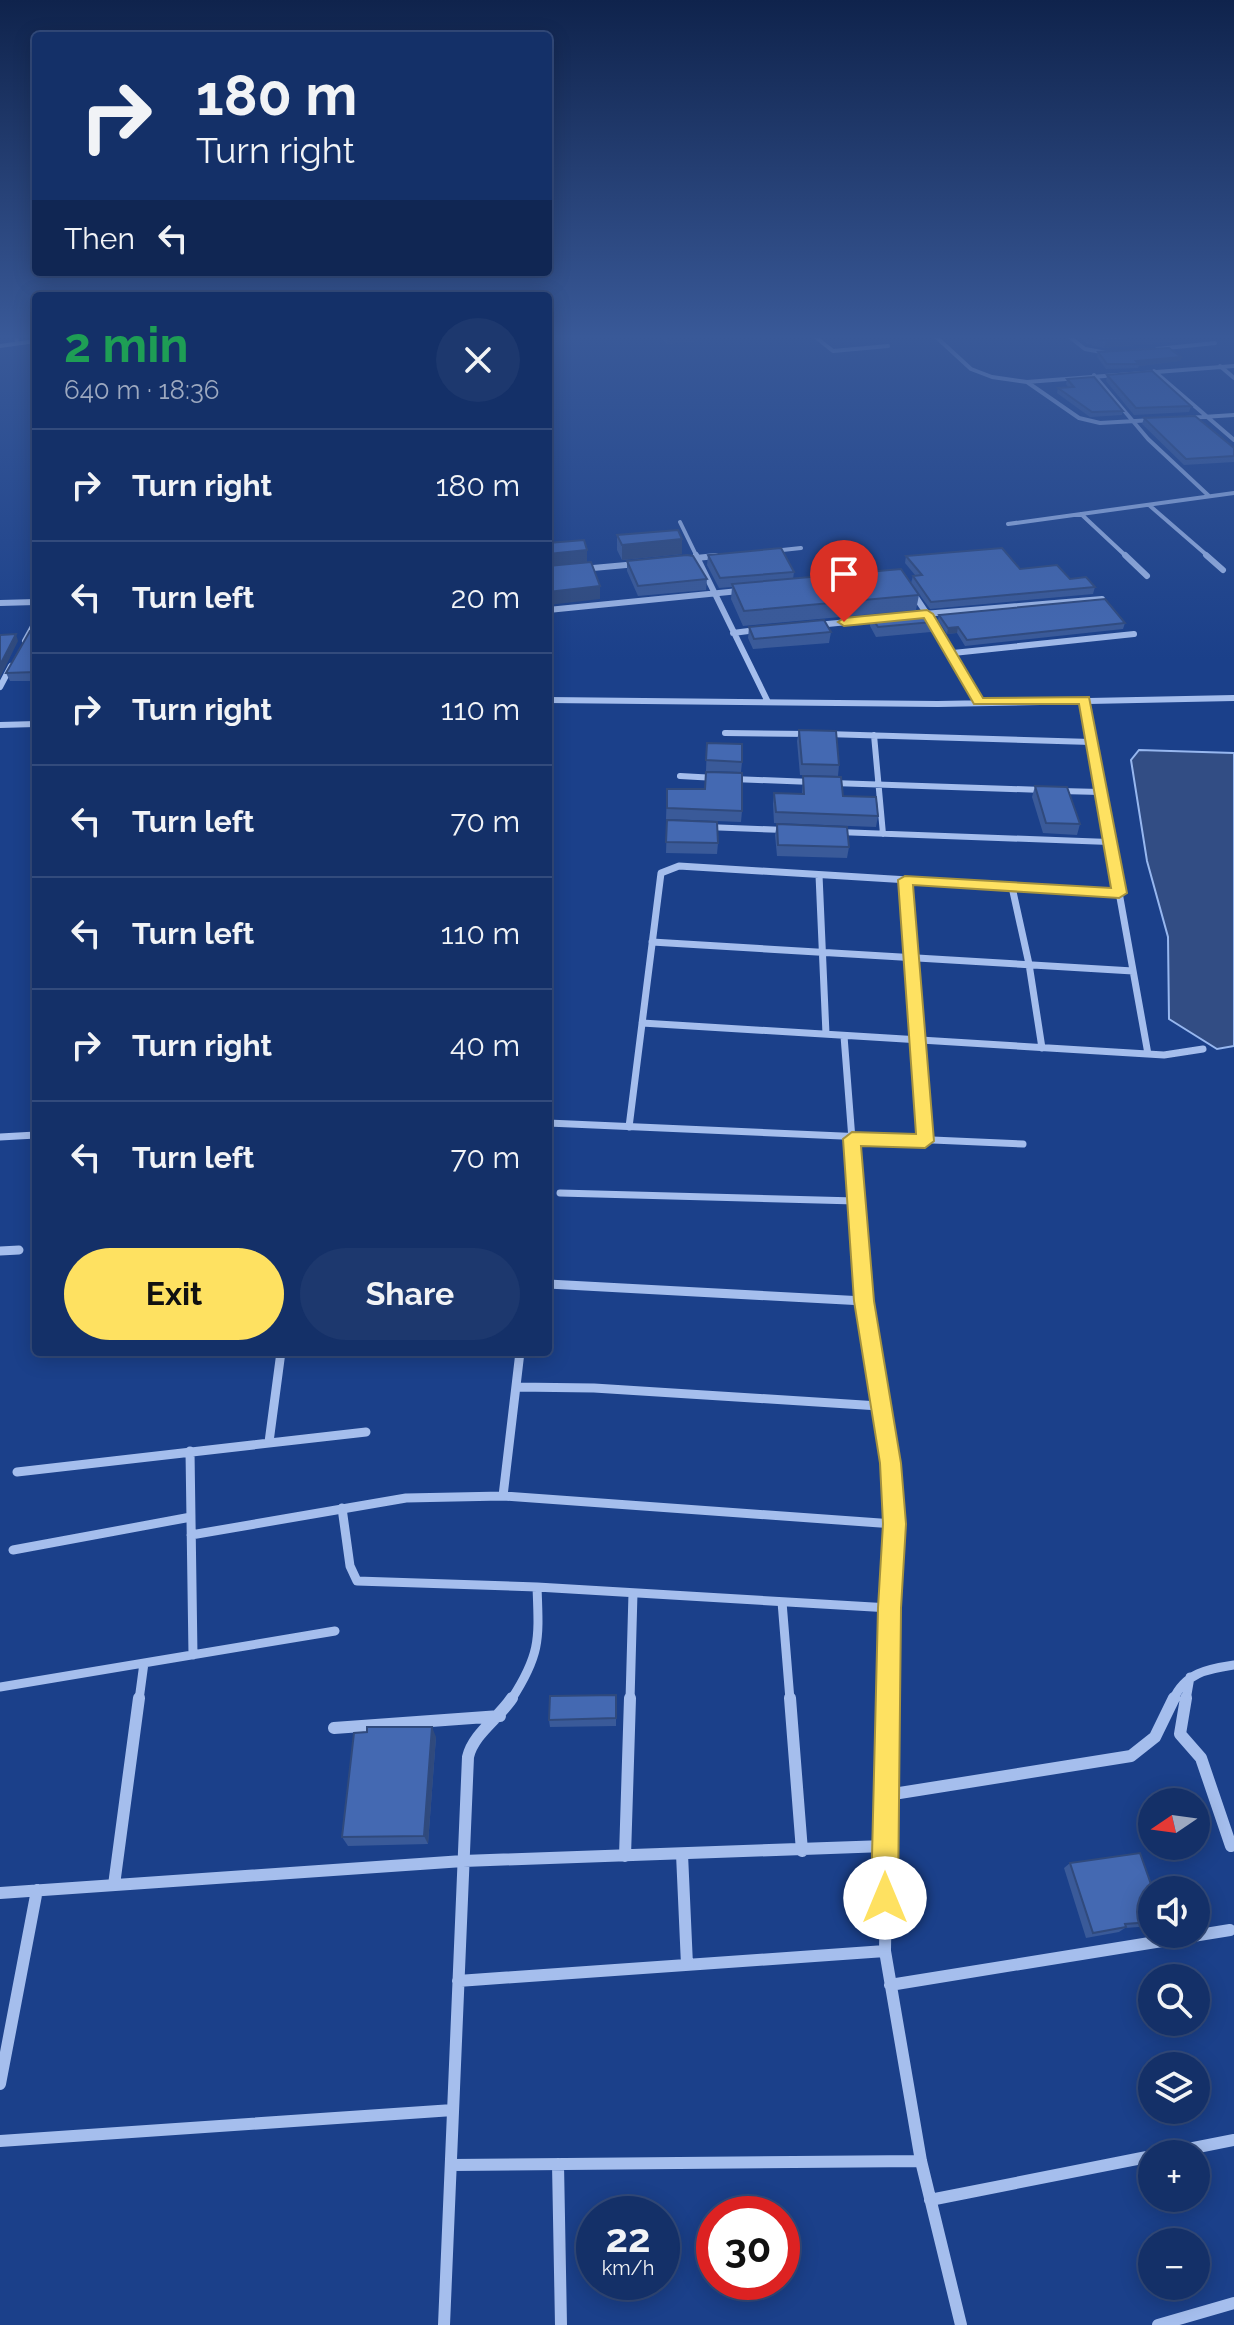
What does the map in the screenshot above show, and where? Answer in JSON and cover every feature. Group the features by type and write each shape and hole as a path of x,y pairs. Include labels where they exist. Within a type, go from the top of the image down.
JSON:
{"street":[{"path":"1150,444 1209,496"},
{"path":"1008,524 1234,493"},
{"path":"1225,494 1234,502"},
{"path":"1149,505 1223,570"},
{"path":"1081,514 1147,576"},
{"path":"680,522 768,702"},
{"path":"771,551 801,548"},
{"path":"682,559 727,555"},
{"path":"578,570 652,562"},
{"path":"906,582 953,653 979,702"},
{"path":"552,610 744,591"},
{"path":"912,615 1102,599"},
{"path":"0,603 32,602"},
{"path":"807,625 882,618"},
{"path":"22,647 32,628"},
{"path":"733,633 763,630"},
{"path":"953,653 1134,634"},
{"path":"0,687 14,661"},
{"path":"552,700 979,702 1234,698"},
{"path":"1085,700 1148,1054"},
{"path":"0,725 32,724"},
{"path":"725,733 1091,742"},
{"path":"874,735 883,834"},
{"path":"680,776 1100,792"},
{"path":"694,827 789,830"},
{"path":"836,832 1109,842"},
{"path":"629,1127 661,873 668,868 679,866 1119,893"},
{"path":"819,875 826,1034"},
{"path":"905,880 925,1141"},
{"path":"1012,887 1029,964 1042,1048"},
{"path":"652,942 1133,971"},
{"path":"642,1023 1164,1055 1203,1049"},
{"path":"844,1036 864,1301 879,1406 891,1463 894,1524 885,1951 921,2161 961,2325"},
{"path":"552,1123 852,1139 1023,1144"},
{"path":"0,1137 32,1135"},
{"path":"560,1193 856,1201"},
{"path":"0,1251 19,1250"},
{"path":"552,1284 864,1301"},
{"path":"269,1442 280,1356"},
{"path":"503,1496 520,1356"},
{"path":"516,1387 594,1388 879,1406"},
{"path":"17,1472 366,1432"},
{"path":"190,1451 193,1655"},
{"path":"191,1535 406,1498 503,1496 894,1524"},
{"path":"342,1508 350,1566 357,1581 537,1587 890,1608"},
{"path":"13,1550 191,1517"},
{"path":"444,2325 463,1861 471,1744 500,1716 525,1678 539,1642 537,1587"},
{"path":"625,1856 633,1593"},
{"path":"782,1602 802,1851"},
{"path":"0,1687 335,1631"},
{"path":"114,1885 144,1663"},
{"path":"887,1795 1131,1756 1151,1746 1166,1721 1177,1691 1190,1677 1234,1665"},
{"path":"1190,1677 1180,1734 1201,1758 1231,1846"},
{"path":"334,1728 500,1716"},
{"path":"0,1893 463,1861 885,1846"},
{"path":"682,1854 687,1965"},
{"path":"0,2084 37,1890"},
{"path":"890,1985 1230,1930"},
{"path":"458,1981 885,1951"},
{"path":"0,2141 453,2110"},
{"path":"1210,2145 1234,2140"},
{"path":"930,2200 1138,2159"},
{"path":"452,2165 921,2161"},
{"path":"558,2164 561,2325"},
{"path":"1158,2325 1234,2303"}],"water":[{"path":"1139,750 1234,753 1234,1046 1217,1049 1169,1019 1168,937 1147,861 1131,760"}],"building":[{"path":"1170,444 1229,444 1234,448 1234,456 1186,459"},
{"path":"678,530 682,539 622,545 617,535"},
{"path":"584,540 587,550 552,554 552,543"},
{"path":"781,548 794,572 720,578 708,555"},
{"path":"1002,548 1020,569 1057,565 1070,579 1086,577 1095,587 931,602 913,576 922,575 906,556"},
{"path":"693,556 707,579 638,586 627,561"},
{"path":"591,562 600,586 552,592 552,566"},
{"path":"901,569 919,595 744,611 732,584"},
{"path":"1105,599 1125,623 967,640 958,627 948,628 939,615"},
{"path":"926,611 933,622 878,627 871,616"},
{"path":"824,620 831,632 754,639 749,627"},
{"path":"30,631 32,672 6,673"},
{"path":"16,634 0,665 0,635"},
{"path":"799,730 836,731 839,765 802,764"},
{"path":"707,743 742,744 742,762 706,760"},
{"path":"706,772 742,773 742,811 667,808 667,789 705,789"},
{"path":"803,776 841,777 843,796 876,797 878,816 776,812 774,793 804,794"},
{"path":"1035,786 1067,787 1080,824 1046,823"},
{"path":"667,820 717,822 718,843 666,842"},
{"path":"777,824 847,827 849,847 778,845"},
{"path":"616,1695 616,1718 549,1720 550,1696"},
{"path":"367,1727 432,1727 424,1836 342,1837 354,1733 367,1732"},
{"path":"1138,1853 1138,1860 1142,1860 1148,1876 1138,1876 1138,1923 1093,1933 1070,1863"}],"route":[{"path":"844,622 927,614 953,653 979,702 1085,700 1119,893 905,880 925,1141 852,1139 864,1301 879,1406 891,1463 894,1524 885,1898"}]}
